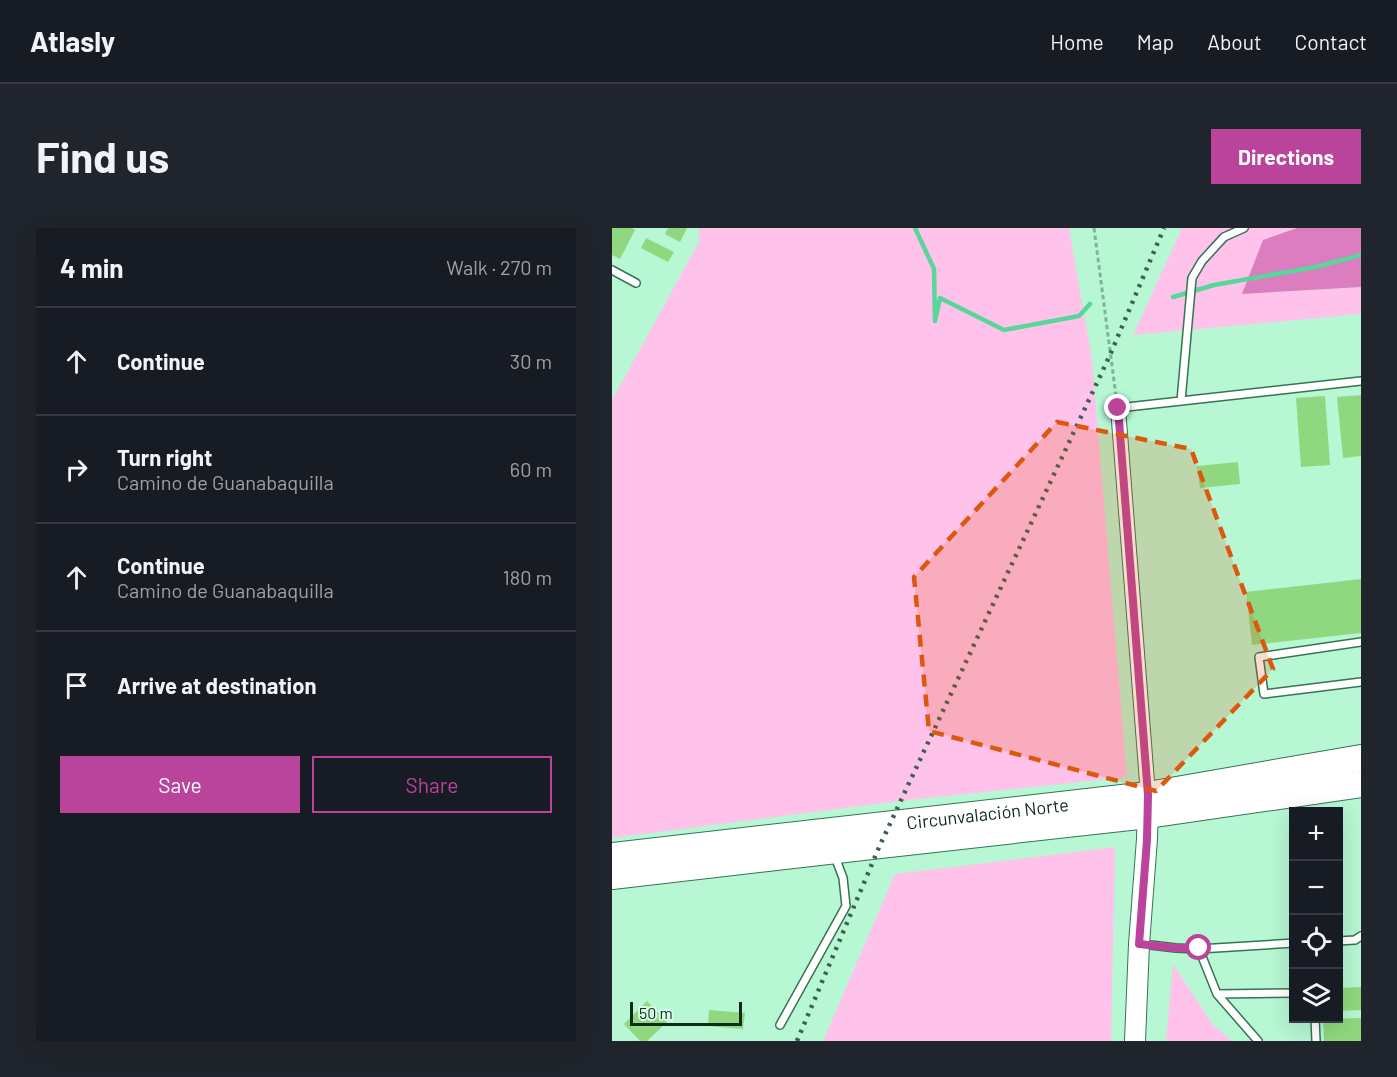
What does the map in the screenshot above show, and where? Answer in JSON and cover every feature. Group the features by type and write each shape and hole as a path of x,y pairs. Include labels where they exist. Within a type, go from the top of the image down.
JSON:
{"highway":[{"name":"Circunvalación Norte","path":"612,876 832,850 1148,805 1361,758"},
{"name":"Circunvalación Norte","path":"612,856 1361,784"}],"street":[{"path":"1118,408 1148,805 1135,1041"}],"lane":[{"path":"1181,401 1192,278 1202,261 1224,237 1244,228"},
{"path":"612,270 636,283"},
{"path":"1118,408 1361,381"},
{"path":"1361,642 1259,657 1264,694 1361,682"},
{"path":"780,1025 846,906 843,878 832,850"},
{"path":"1343,941 1355,940 1361,936"},
{"path":"1139,944 1199,948 1289,943"},
{"path":"1199,948 1217,994 1258,1041"},
{"path":"1217,994 1289,993"},
{"path":"1315,1023 1316,1041"}],"path":[{"path":"1094,228 1118,408"}],"highlighted area":[{"path":"1057,422 1191,449 1273,669 1156,791 929,731 914,577"}],"shaded area":[{"path":"699,228 1069,228 1092,359 1127,777 908,800 612,838 612,400 699,242"},
{"path":"1182,228 1297,228 1263,240 1243,294 1361,287 1361,314 1133,335"},
{"path":"1297,228 1361,228 1361,287 1242,294 1263,240"},
{"path":"1115,847 1111,1041 823,1041 895,874"},
{"path":"1173,964 1213,1025 1232,1041 1166,1041"}],"building":[{"path":"612,228 635,230 620,259 612,255"},
{"path":"668,228 687,228 680,242 665,234"},
{"path":"646,238 674,252 668,262 641,248"},
{"path":"1361,395 1361,456 1343,458 1337,397"},
{"path":"1325,396 1330,465 1301,467 1296,398"},
{"path":"1238,462 1240,484 1200,488 1197,466"},
{"path":"1361,579 1361,633 1252,645 1246,592"},
{"path":"1361,987 1361,1010 1343,1011 1343,988"},
{"path":"647,1001 667,1022 647,1041 640,1041 624,1024"},
{"path":"709,1010 745,1013 743,1029 708,1026"},
{"path":"1343,1018 1361,1018 1361,1041 1324,1041 1323,1023 1343,1023"}],"waterway":[{"path":"915,228 934,269 935,321 940,298 1004,330 1079,316 1090,304"},
{"path":"1173,297 1214,285 1316,267 1361,255"}],"railway":[{"path":"797,1041 880,845 1110,355 1164,228"}],"route":[{"path":"1118,408 1148,795 1139,944 1199,948"}]}
